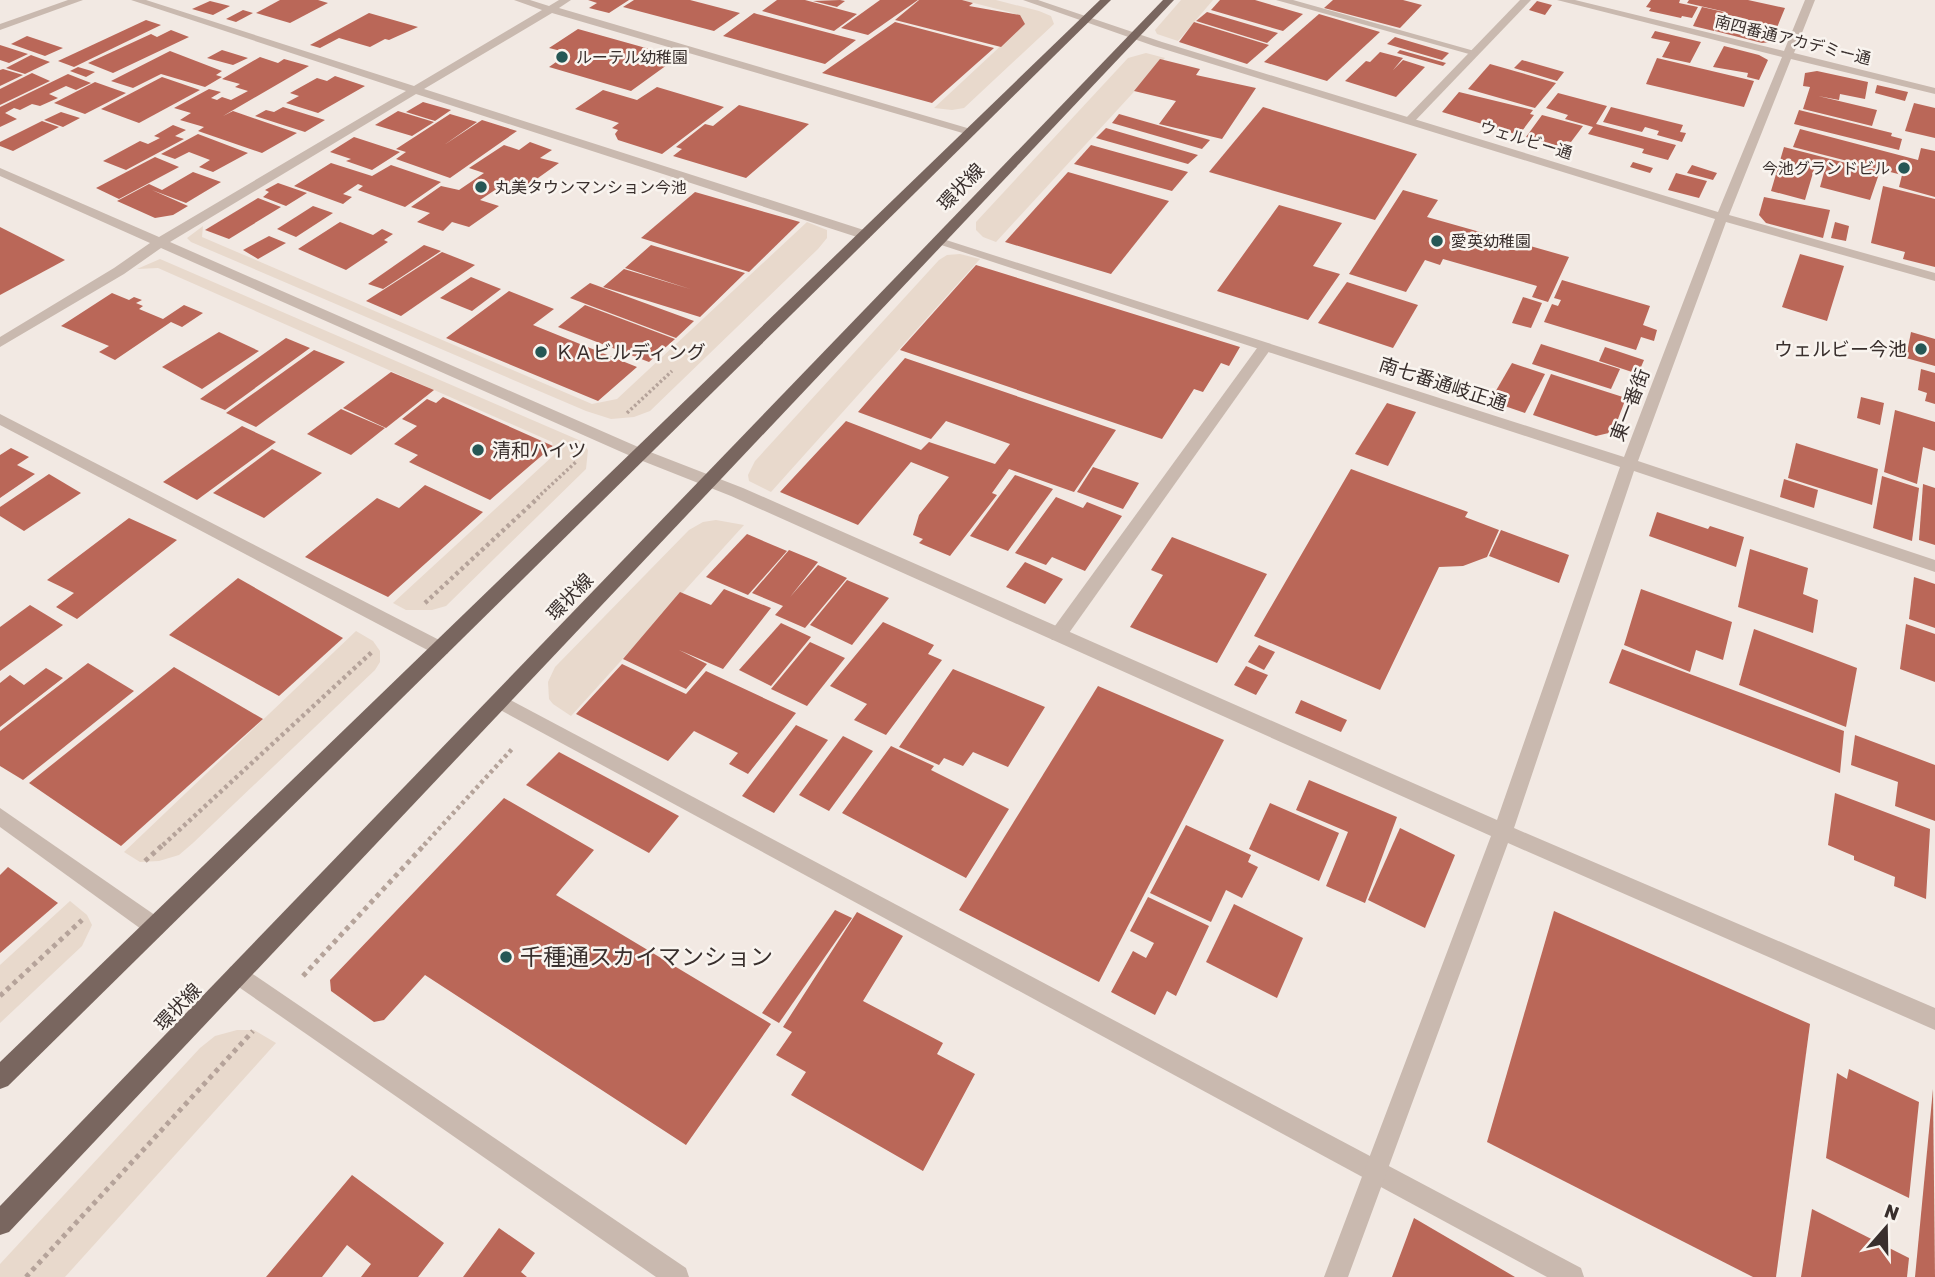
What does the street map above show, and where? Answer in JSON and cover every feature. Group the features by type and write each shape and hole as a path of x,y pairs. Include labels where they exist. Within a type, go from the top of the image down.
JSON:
{"main road":[{"name":"環状線","path":"0,1078 1106,0"},
{"name":"環状線","path":"0,1223 1169,0"}],"street":[{"path":"0,27 78,0"},
{"path":"136,0 865,235"},
{"path":"519,0 970,132"},
{"path":"0,343 119,271 159,243 566,0"},
{"name":"ウェルビー通","path":"1028,0 1134,36 1722,217 1935,277"},
{"path":"1281,0 1473,52"},
{"path":"1409,121 1526,0"},
{"name":"南四番通アカデミー通","path":"1562,0 1935,90"},
{"name":"東一番街","path":"1336,1277 1503,830 1629,464 1722,217 1810,0"},
{"path":"0,172 640,454 710,480 1935,1019"},
{"name":"南七番通岐正通","path":"938,242 1629,464 1935,566"},
{"path":"1058,635 1265,347"},
{"path":"0,419 441,649"},
{"path":"499,701 1572,1277"},
{"path":"0,816 155,928"},
{"path":"239,974 677,1277"}],"path":[{"path":"416,611 578,460"},
{"path":"145,862 378,646"},
{"path":"301,979 518,742"},
{"path":"0,996 87,915"},
{"path":"26,1277 254,1030"}],"shaded area":[{"path":"962,0 996,0 1039,11 1051,16 1054,24 964,108 934,108 1022,26 1013,13"},
{"path":"1181,0 1213,0 1178,41 1157,34 1155,30"},
{"path":"1146,53 1165,58 996,242 983,237 976,230 976,222 1128,58"},
{"path":"807,222 827,230 827,238 818,249 650,411 634,417 611,419 586,411 187,238 203,226 202,237 592,404 617,399"},
{"path":"960,254 980,259 771,492 749,481 748,475 755,461 939,260 947,255"},
{"path":"160,259 581,441 588,450 586,469 446,606 432,610 406,610 393,603 555,454 552,442 158,268 137,269"},
{"path":"716,520 744,525 571,716 553,704 549,699 548,682 555,667 689,530 703,522"},
{"path":"356,631 373,641 380,651 380,662 375,670 179,855 159,861 140,862 124,852"},
{"path":"70,901 87,915 92,925 82,946 0,1023 0,965"},
{"path":"237,1030 254,1030 276,1043 65,1277 0,1277 0,1264 200,1048 215,1036"}],"building":[{"path":"280,0 318,0 328,3 290,23 256,13"},
{"path":"588,0 629,0 609,13 589,8 597,3"},
{"path":"634,0 690,0 740,13 714,31 623,7"},
{"path":"777,0 805,0 857,14 834,31 762,11"},
{"path":"880,0 918,0 868,35 841,28"},
{"path":"919,0 962,0 973,3 969,6 1020,15 1025,24 1001,47 895,20"},
{"path":"1220,0 1255,0 1303,14 1283,31 1211,10"},
{"path":"1333,0 1403,0 1422,5 1400,28 1324,8"},
{"path":"1651,0 1680,0 1679,3 1698,7 1692,18 1681,18 1649,11 1651,8 1646,7"},
{"path":"1689,0 1748,0 1785,8 1771,42 1762,43 1715,31 1726,12 1687,3"},
{"path":"210,1 230,6 213,15 192,9"},
{"path":"813,1 845,1 837,7"},
{"path":"1537,1 1552,5 1545,15 1529,10"},
{"path":"1702,7 1724,12 1714,31 1693,26"},
{"path":"243,10 253,13 236,22 226,19"},
{"path":"1207,12 1278,33 1267,43 1196,21"},
{"path":"369,13 418,27 370,47 339,38 320,48 310,45"},
{"path":"754,13 856,40 825,64 723,36"},
{"path":"1319,14 1380,32 1327,81 1264,62"},
{"path":"146,20 161,25 74,67 58,61"},
{"path":"895,22 994,48 932,103 822,73"},
{"path":"1194,22 1269,45 1247,64 1179,42"},
{"path":"578,29 678,57 631,91 549,67 569,53 549,48"},
{"path":"171,30 189,37 113,73 88,63 151,34 157,37"},
{"path":"1655,31 1701,42 1690,63 1662,57 1670,42 1651,38"},
{"path":"27,36 63,48 45,56 11,44"},
{"path":"1395,37 1449,53 1442,60 1387,44"},
{"path":"0,45 28,54 9,63 0,60"},
{"path":"1724,46 1768,60 1759,80 1747,77 1748,73 1713,67"},
{"path":"222,50 248,58 233,65 207,58"},
{"path":"1400,50 1446,63 1443,66 1397,53"},
{"path":"170,51 222,71 216,75 222,77 205,87 161,74 133,88 111,81"},
{"path":"1380,52 1403,58 1393,70 1403,60 1425,67 1396,97 1345,81"},
{"path":"31,55 50,62 25,74 6,68"},
{"path":"260,57 278,63 284,59 309,66 223,116 233,111 297,133 262,153 198,131 204,127 180,120 191,113 174,108 209,89 221,92 211,98 217,100 222,97 231,100 248,91 235,87 240,84 222,79"},
{"path":"1657,58 1754,81 1744,107 1646,84"},
{"path":"1160,59 1200,69 1196,75 1256,88 1222,139 1159,124 1176,101 1134,91"},
{"path":"1522,60 1564,72 1557,81 1514,68"},
{"path":"1490,64 1556,83 1535,108 1468,89"},
{"path":"78,67 95,72 86,77 70,71"},
{"path":"0,70 23,75 0,86"},
{"path":"1817,71 1868,82 1865,99 1840,94 1839,100 1818,96 1877,110 1872,126 1803,109 1810,87 1803,86 1805,73"},
{"path":"32,73 50,81 0,105 0,89"},
{"path":"68,74 91,83 76,90 66,86 49,94 58,98 40,106 32,104 20,110 14,108 5,113 17,119 0,127 0,107"},
{"path":"335,76 365,86 318,113 286,103 299,96 290,93 317,78 327,81"},
{"path":"162,77 200,90 139,123 101,109"},
{"path":"95,82 126,93 85,114 54,103"},
{"path":"1877,85 1908,92 1905,101 1875,93"},
{"path":"657,87 724,107 662,154 618,140 615,134 618,130 612,128 619,123 575,109 603,90 637,100"},
{"path":"1459,92 1533,110 1530,114 1534,115 1519,135 1442,112"},
{"path":"1558,93 1607,106 1596,124 1676,145 1668,160 1642,153 1644,149 1588,134 1593,127 1565,119 1568,115 1546,108"},
{"path":"423,102 451,110 435,121 406,112"},
{"path":"1914,103 1935,108 1935,138 1905,131"},
{"path":"739,105 809,124 746,178 673,156 682,149 676,147 705,124 713,126"},
{"path":"283,107 325,120 305,132 255,116 266,110 274,112"},
{"path":"1263,107 1417,154 1375,220 1209,172"},
{"path":"1611,107 1683,125 1680,132 1686,133 1682,142 1657,135 1659,131 1645,127 1642,132 1603,122"},
{"path":"1799,110 1892,133 1891,136 1902,139 1899,150 1794,124"},
{"path":"398,111 434,122 412,136 375,125"},
{"path":"61,112 80,118 63,127 44,120"},
{"path":"450,114 477,122 444,145 482,120 517,131 450,178 396,159 406,152 396,149"},
{"path":"1119,114 1210,140 1202,149 1112,123"},
{"path":"1542,115 1583,126 1571,142 1566,141 1561,147 1526,137"},
{"path":"42,121 59,127 13,151 0,146 0,142"},
{"path":"173,125 186,130 175,136 184,139 126,170 103,161 140,141 148,144 160,138 154,136"},
{"path":"1106,128 1198,155 1188,164 1096,138"},
{"name":"今池グランドビル","path":"1800,129 1918,160 1921,148 1935,151 1935,197 1899,187 1902,175 1793,147"},
{"path":"198,134 248,153 213,172 199,167 210,160 189,152 175,159 161,154"},
{"path":"354,137 400,152 372,170 330,152"},
{"name":"丸美タウンマンション今池","path":"530,142 552,150 540,158 559,163 524,188 507,182 480,200 499,206 469,227 452,222 443,231 417,222 430,213 411,207 441,186 459,190 484,173 469,168 504,145 519,150"},
{"path":"1091,145 1188,172 1172,191 1074,164"},
{"path":"1784,147 1846,163 1845,171 1848,163 1880,171 1870,200 1820,187 1825,169 1815,166 1805,200 1771,191"},
{"path":"155,157 179,167 119,199 96,188"},
{"path":"1633,162 1653,168 1650,173 1630,167"},
{"path":"331,163 372,176 391,165 441,182 405,207 358,190 363,186 358,184 343,194 352,197 343,204 294,186"},
{"path":"1692,165 1717,173 1713,180 1687,173"},
{"path":"193,172 221,182 186,203 152,190 188,206 173,215 155,218 117,201 149,184 162,190"},
{"path":"1068,172 1169,201 1111,274 1005,242"},
{"path":"1676,173 1707,181 1699,198 1668,190"},
{"path":"278,183 307,193 286,206 263,197 269,192 265,190"},
{"path":"1883,186 1935,199 1935,267 1903,259 1905,252 1871,243"},
{"path":"1403,190 1438,200 1427,217 1569,257 1548,302 1532,297 1537,286 1443,259 1440,265 1425,260 1406,292 1349,274"},
{"path":"695,192 800,222 749,272 641,238"},
{"path":"1764,197 1830,210 1823,238 1766,223 1759,215"},
{"path":"258,198 281,207 229,239 205,230"},
{"path":"1279,205 1342,223 1313,266 1340,274 1308,320 1217,291"},
{"path":"313,206 333,213 296,237 277,229"},
{"path":"340,222 373,235 382,229 393,234 384,240 388,242 346,270 298,249"},
{"path":"1835,222 1849,226 1846,241 1831,238"},
{"path":"0,227 65,260 0,295"},
{"path":"269,236 286,243 258,259 243,250"},
{"path":"424,245 441,251 383,289 368,284"},
{"path":"651,245 745,273 700,317 603,287 624,269 690,289 625,268"},
{"path":"442,252 475,265 401,316 366,301"},
{"path":"1800,254 1844,266 1827,321 1782,307"},
{"path":"976,265 1240,347 1229,366 1221,363 1203,392 1194,389 1162,439 900,350"},
{"path":"471,277 501,289 472,311 440,298"},
{"path":"1562,280 1650,306 1643,325 1657,330 1654,341 1641,337 1636,350 1544,322 1552,304 1558,306 1561,300 1554,298"},
{"path":"1347,282 1418,305 1393,348 1318,323"},
{"path":"590,283 694,321 676,338 570,298"},
{"name":"ＫＡビルディング","path":"509,291 554,309 533,325 637,367 598,401 446,338"},
{"path":"112,293 129,300 134,297 142,300 136,303 143,306 139,309 163,319 184,305 203,313 182,327 171,322 115,360 99,352 109,346 61,326"},
{"path":"1523,297 1542,303 1531,328 1512,323"},
{"path":"585,305 675,339 649,362 558,327"},
{"path":"219,332 259,351 202,389 162,367"},
{"name":"ウェルビー今池","path":"1911,332 1935,339 1935,366 1906,358"},
{"path":"286,338 310,348 225,410 200,399"},
{"path":"1541,344 1620,369 1611,389 1532,364"},
{"path":"1605,347 1644,360 1638,374 1599,361"},
{"path":"314,350 345,362 256,427 226,413"},
{"path":"905,358 1116,430 1074,492 1009,469 992,493 997,495 950,556 919,543 923,539 913,535 919,515 949,477 911,462 858,525 780,492 846,421 921,450 929,442 995,464 1010,444 946,421 931,439 858,412"},
{"path":"1512,363 1545,374 1525,413 1490,401"},
{"path":"1921,369 1935,373 1935,404 1925,401 1927,393 1918,390"},
{"path":"391,372 434,390 386,428 343,408"},
{"path":"1551,374 1626,398 1613,432 1596,436 1533,415"},
{"name":"清和ハイツ","path":"443,397 553,446 490,500 409,462 418,455 394,444 417,426 402,419 427,399 436,403"},
{"path":"1861,397 1884,403 1880,425 1857,418"},
{"path":"1387,403 1416,412 1388,466 1355,454"},
{"path":"341,409 385,428 351,455 307,434"},
{"path":"1895,410 1935,422 1935,451 1923,447 1917,484 1884,472"},
{"path":"242,426 276,442 197,500 163,482"},
{"path":"1796,443 1878,469 1872,505 1788,478"},
{"path":"11,448 29,457 17,465 35,474 0,498 0,455"},
{"path":"272,449 322,473 264,518 213,493"},
{"path":"1093,467 1139,483 1123,509 1077,492"},
{"path":"1351,469 1468,512 1465,517 1499,530 1487,557 1463,566 1439,567 1380,690 1254,636"},
{"path":"49,474 81,493 24,531 0,516 0,507"},
{"path":"1015,475 1053,489 1008,551 970,536"},
{"path":"1882,476 1919,488 1912,541 1873,528"},
{"path":"1784,479 1818,490 1814,508 1780,497"},
{"path":"1923,484 1935,488 1935,545 1919,540"},
{"path":"425,485 483,512 388,597 305,557 377,498 399,508"},
{"path":"1056,497 1083,508 1087,502 1122,516 1085,571 1052,557 1046,565 1015,553"},
{"path":"1657,512 1708,529 1710,526 1744,537 1736,567 1649,536"},
{"path":"129,518 177,540 77,619 56,607 74,593 47,580"},
{"path":"1501,530 1569,555 1559,583 1489,556"},
{"path":"747,534 787,551 748,595 706,577"},
{"path":"1172,537 1267,574 1217,663 1130,627 1163,575 1151,570"},
{"path":"1750,549 1808,568 1803,594 1818,600 1813,633 1738,607"},
{"path":"789,550 818,562 790,597 818,565 847,578 805,628 775,615 783,606 752,593"},
{"path":"1025,562 1063,579 1045,604 1006,587"},
{"path":"1914,577 1935,584 1935,628 1909,619"},
{"path":"238,578 343,638 279,696 169,635"},
{"path":"847,580 889,598 852,645 810,625"},
{"path":"724,589 771,608 723,669 679,650 707,664 686,689 623,659 680,592 711,605"},
{"path":"1641,589 1732,622 1723,660 1696,650 1690,672 1624,645"},
{"path":"30,605 63,625 0,671 0,627"},
{"path":"883,622 934,645 928,654 942,660 886,735 854,720 867,704 830,686"},
{"path":"781,623 811,637 771,686 739,670"},
{"path":"1906,624 1935,634 1935,682 1900,669"},
{"path":"1754,629 1857,668 1846,727 1739,685"},
{"path":"810,642 845,658 807,706 771,689"},
{"path":"1259,645 1275,652 1264,670 1248,662"},
{"path":"1622,649 1844,731 1840,773 1609,683"},
{"path":"88,663 134,691 23,780 0,766 0,731"},
{"path":"622,664 686,694 706,671 796,713 748,774 729,764 738,753 694,731 668,761 576,714"},
{"path":"1246,666 1268,675 1256,695 1234,685"},
{"path":"174,667 263,719 121,846 29,783"},
{"path":"46,668 63,678 0,727 0,683 10,675 24,685"},
{"path":"953,669 1045,707 1008,767 973,752 963,766 944,758 939,765 899,747"},
{"path":"1098,686 1224,740 1099,982 959,910"},
{"path":"1301,700 1347,720 1341,732 1295,713"},
{"path":"796,725 828,740 774,813 742,796"},
{"path":"1855,735 1935,765 1935,821 1895,806 1898,782 1851,765"},
{"path":"843,736 873,751 829,811 799,795"},
{"path":"891,746 934,766 931,770 1009,809 966,878 842,813"},
{"path":"559,752 679,816 649,853 526,785"},
{"path":"1309,780 1397,817 1365,903 1326,886 1348,832 1296,810"},
{"path":"1835,793 1930,829 1926,899 1894,886 1895,877 1854,860 1854,856 1828,845"},
{"name":"千種通スカイマンション","path":"504,798 594,850 556,895 771,1024 686,1145 425,975 384,1020 374,1022 331,991 330,980"},
{"path":"1270,803 1339,833 1319,881 1249,849"},
{"path":"1186,825 1251,855 1248,862 1258,867 1242,898 1226,890 1211,922 1150,893"},
{"path":"1400,828 1455,855 1425,928 1368,900"},
{"path":"8,867 58,903 0,953 0,875"},
{"path":"1148,897 1209,926 1176,996 1167,991 1155,1015 1111,992 1133,951 1146,958 1154,943 1130,931"},
{"path":"1234,904 1303,938 1277,998 1206,962"},
{"path":"835,910 852,918 779,1023 762,1013"},
{"path":"1554,911 1810,1024 1776,1277 1753,1277 1487,1142"},
{"path":"857,912 903,936 863,1001 943,1043 937,1054 975,1074 923,1171 791,1095 806,1072 776,1055 792,1032 783,1027"},
{"path":"1849,1069 1919,1102 1909,1198 1826,1158 1837,1073 1847,1079"},
{"path":"1933,1089 1935,1277 1915,1277"},
{"path":"352,1175 444,1243 418,1277 361,1277 371,1264 347,1245 322,1277 266,1277"},
{"path":"1812,1209 1909,1258 1907,1277 1801,1277"},
{"path":"1414,1218 1515,1277 1392,1277"},
{"path":"499,1228 535,1253 521,1272 527,1277 463,1277"}],"place":[{"name":"ルーテル幼稚園","path":"562,57"},
{"name":"今池グランドビル","path":"1904,168"},
{"name":"丸美タウンマンション今池","path":"481,187"},
{"name":"愛英幼稚園","path":"1437,241"},
{"name":"ウェルビー今池","path":"1921,349"},
{"name":"ＫＡビルディング","path":"541,352"},
{"name":"清和ハイツ","path":"478,450"},
{"name":"千種通スカイマンション","path":"506,957"}]}
